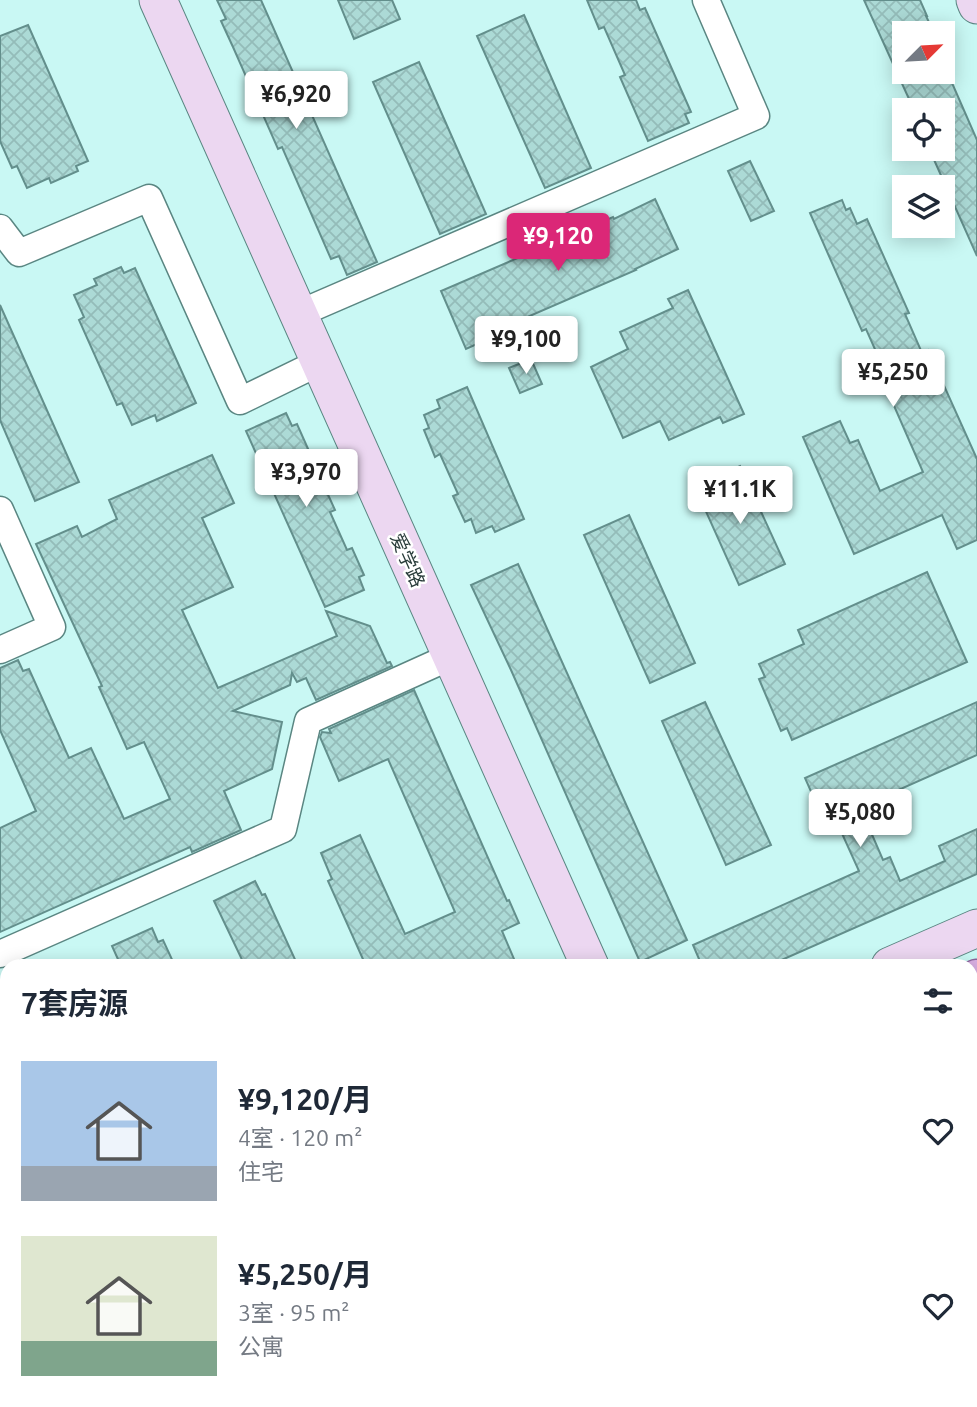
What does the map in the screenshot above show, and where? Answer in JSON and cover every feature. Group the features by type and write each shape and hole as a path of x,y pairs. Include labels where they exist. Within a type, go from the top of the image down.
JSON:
{"street":[{"name":"爱学路","path":"158,0 587,959"},
{"path":"298,314 757,116 706,0"},
{"path":"975,0 977,5"},
{"path":"0,228 19,253 149,198 240,401 320,362"},
{"path":"0,510 52,628 0,650"},
{"path":"0,954 282,829 308,721 452,656"},
{"path":"906,959 977,928"}],"building":[{"path":"217,0 261,0 377,262 347,275 339,256 331,259 282,147 278,149 221,21 226,19"},
{"path":"338,0 392,0 400,19 354,39"},
{"path":"587,0 636,0 640,10 645,8 691,112 685,114 689,123 648,141 620,77 625,75 604,27 599,29"},
{"path":"864,0 920,0 928,21 892,21 892,62"},
{"path":"524,15 591,168 545,188 477,36"},
{"path":"28,25 88,161 76,166 78,171 51,183 49,178 27,188 17,166 12,168 0,141 0,36"},
{"path":"419,62 486,214 440,234 373,82"},
{"path":"902,84 952,84 977,140 977,256 955,207 955,175 941,175 935,161 955,161 955,98 909,98"},
{"path":"750,161 774,211 751,221 728,171"},
{"path":"655,199 678,249 495,331 497,335 466,349 441,291 613,217 614,219"},
{"path":"842,200 846,210 850,208 857,224 867,219 909,313 905,314 922,353 928,350 977,459 977,540 957,549 942,515 854,554 803,437 840,421 850,443 858,440 880,491 923,472 881,376 886,374 866,329 862,331 810,213"},
{"path":"121,267 124,273 135,268 196,403 157,421 155,415 132,425 122,403 117,405 79,320 84,317 74,295 97,285 94,279"},
{"path":"688,290 744,414 723,423 720,417 669,440 660,421 623,438 591,367 628,349 620,332 673,308 668,299"},
{"path":"0,305 79,482 35,501 0,420"},
{"path":"531,359 542,384 520,393 509,368"},
{"path":"467,387 524,519 495,532 492,526 476,533 471,519 465,522 453,496 458,494 440,454 435,457 424,430 429,428 424,415 440,408 437,400"},
{"path":"286,413 292,426 297,424 309,451 304,453 320,491 325,488 335,510 330,512 347,550 352,548 364,575 359,577 364,590 325,607 246,431"},
{"path":"212,455 234,503 202,518 233,587 182,610 218,688 337,636 326,611 370,626 387,663 390,662 392,666 316,700 306,678 297,682 292,673 290,685 233,711 282,722 272,769 224,791 241,830 192,852 190,847 0,932 0,828 36,811 0,730 0,668 18,660 23,671 29,669 69,758 91,748 124,819 170,799 144,742 127,749 99,687 102,686 36,544 77,526 82,537 117,519 109,500"},
{"path":"740,466 785,564 739,585 695,487"},
{"path":"629,515 695,663 650,683 584,535"},
{"path":"518,564 687,940 646,959 639,959 471,585"},
{"path":"927,572 967,662 792,740 787,728 781,731 759,679 765,677 759,664 804,644 798,630"},
{"path":"414,690 519,923 502,931 514,959 363,959 328,881 332,879 321,853 360,835 405,934 455,912 388,759 339,781 320,737 322,732 331,733 329,729"},
{"path":"705,702 771,845 726,865 662,721"},
{"path":"977,702 977,755 860,807 883,860 890,857 900,881 945,861 939,846 977,829 977,874 784,959 699,959 693,945 859,871 835,818 825,823 805,778"},
{"path":"255,881 262,895 265,894 295,959 242,959 214,901"},
{"path":"152,928 158,942 163,940 172,959 118,959 112,946"}]}
